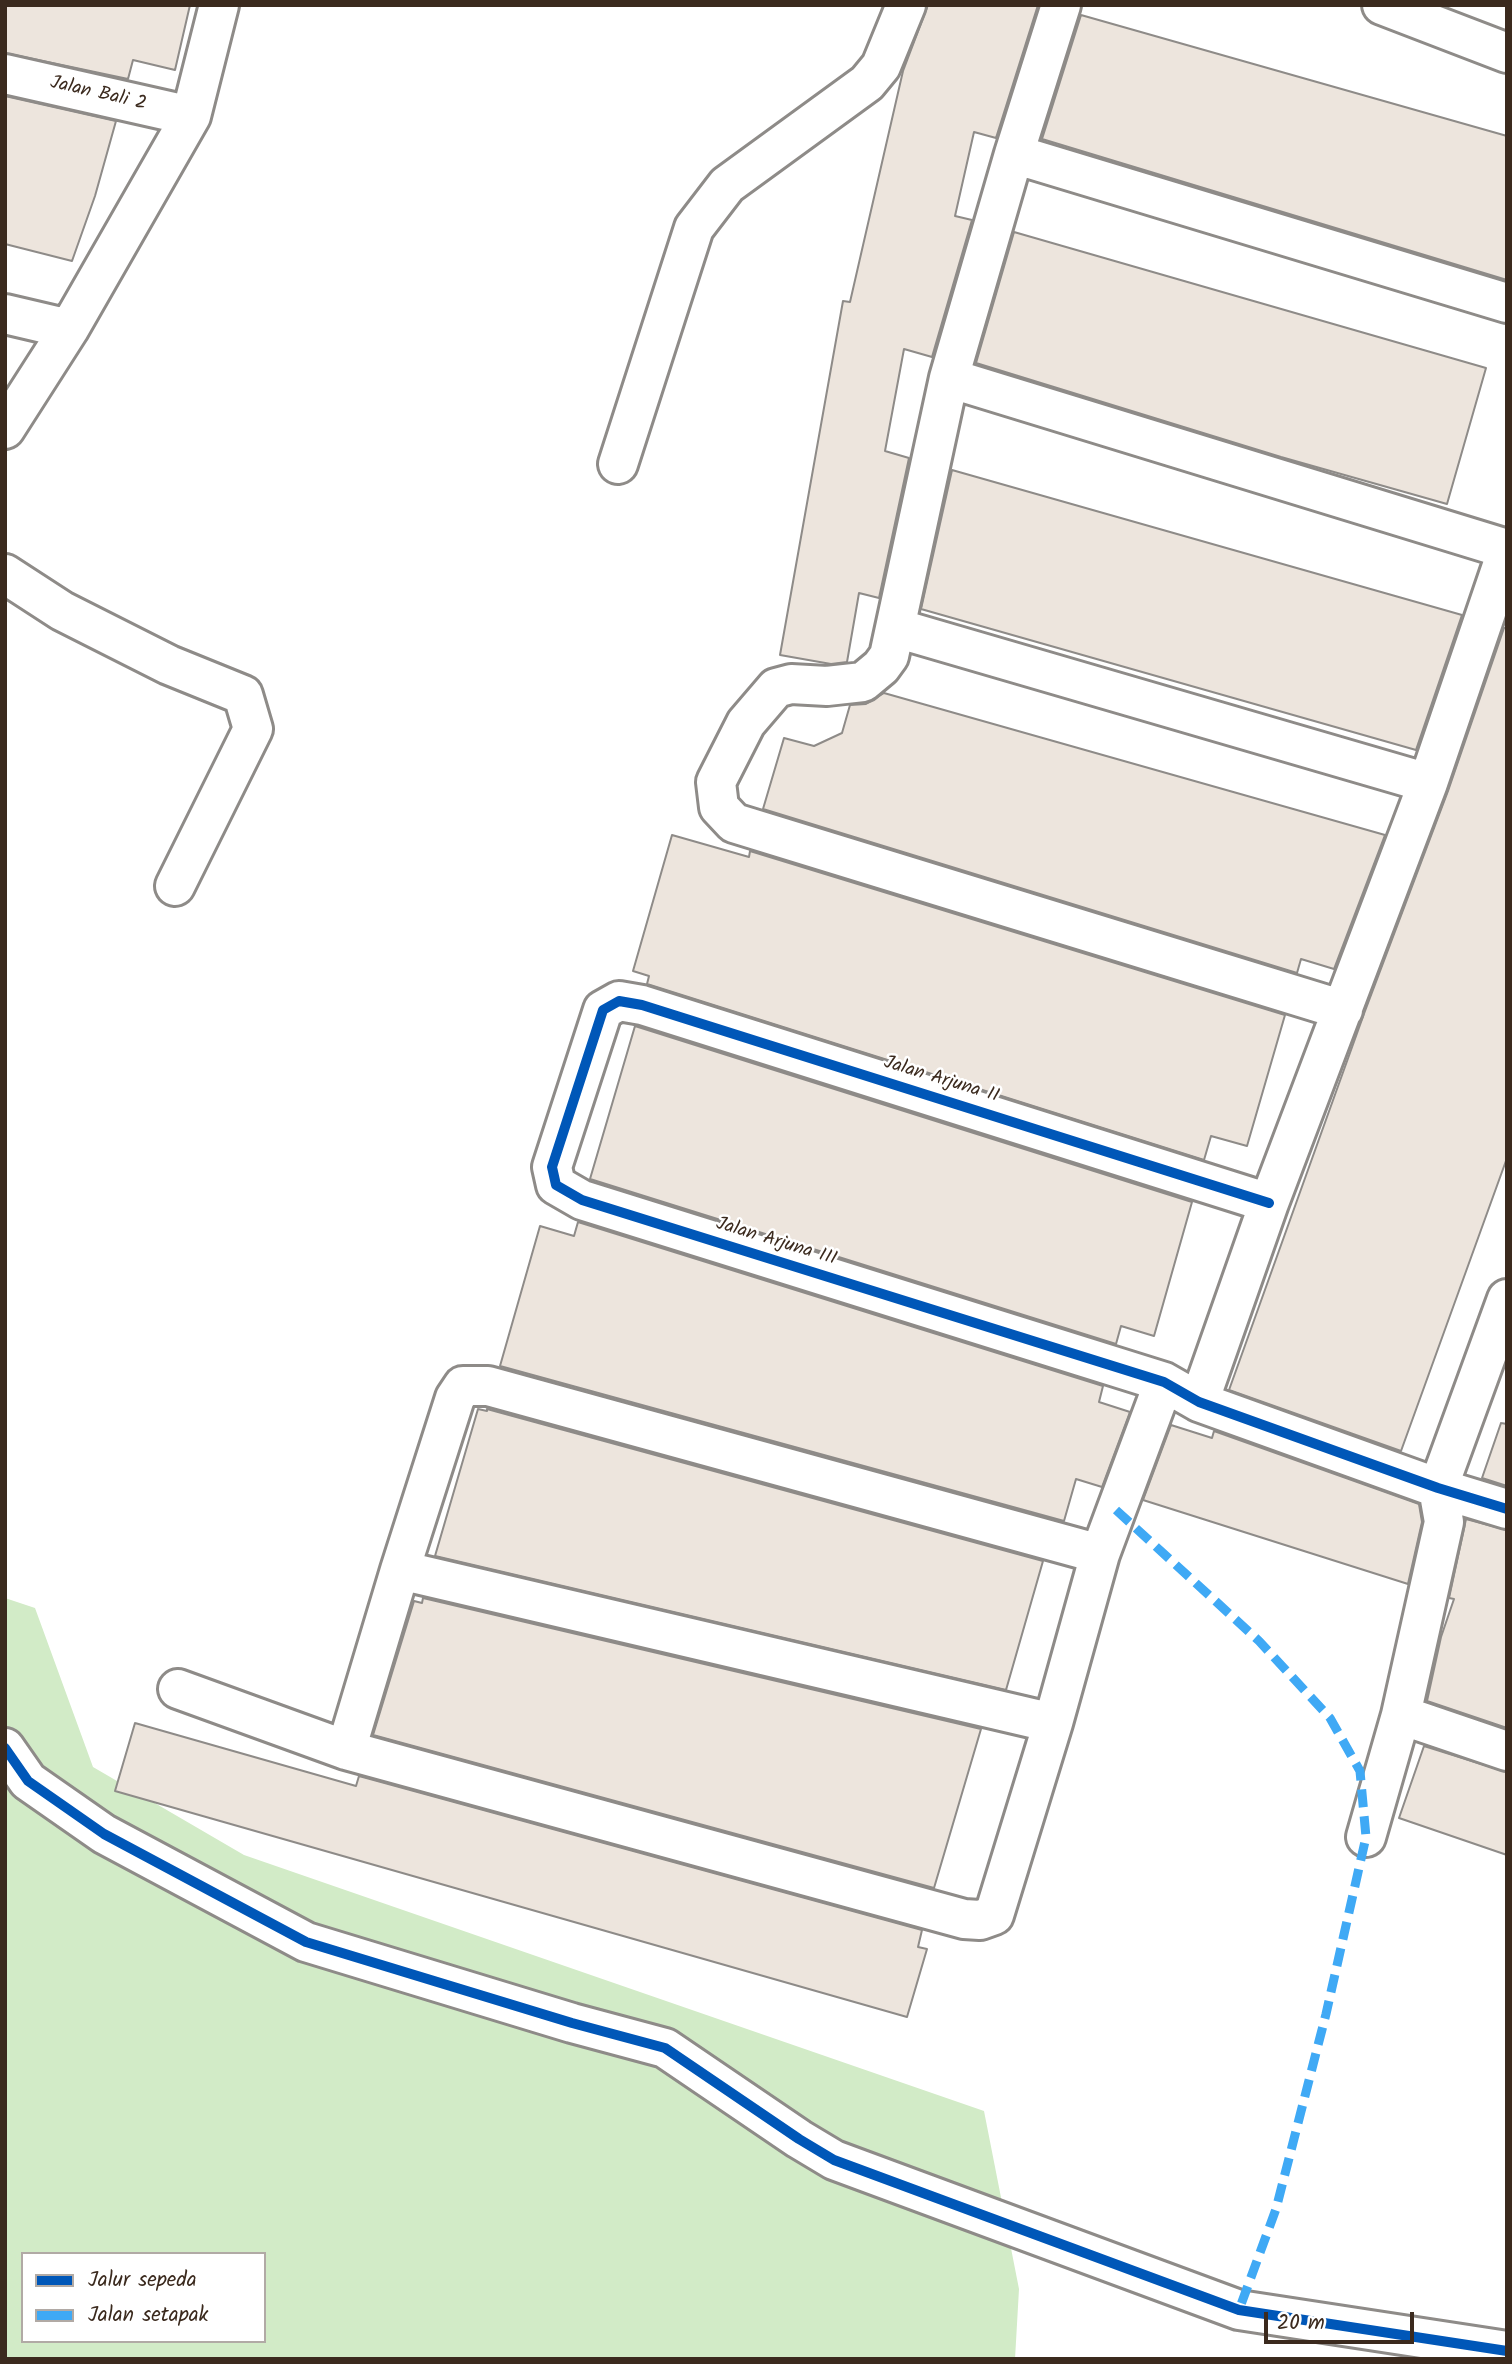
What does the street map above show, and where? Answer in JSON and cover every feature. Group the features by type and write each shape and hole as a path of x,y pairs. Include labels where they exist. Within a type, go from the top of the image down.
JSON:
{"street":[{"path":"5,429 69,328 191,116 219,5"},
{"path":"618,464 694,228 727,185 867,83 881,66 906,5"},
{"path":"1061,5 949,377 889,656 863,682 827,686 791,684 776,688 746,723 716,782 719,807 734,823 1343,1010"},
{"path":"1382,5 1507,53"},
{"name":"Jalan Bali 2","path":"5,74 191,116"},
{"path":"1014,154 1507,303"},
{"path":"5,314 69,328"},
{"path":"949,377 1507,550 1428,783 1269,1203 1199,1402"},
{"path":"5,574 62,611 169,664 243,695 253,729 175,886"},
{"path":"896,628 1428,783"},
{"name":"Jalan Arjuna II","path":"603,1010 619,1001 642,1005 1269,1203"},
{"name":"Jalan Arjuna III","path":"603,1010 552,1167 556,1185 582,1200 1164,1382 1199,1402 1438,1488 1507,1509"},
{"path":"1366,1838 1401,1715 1444,1522 1438,1488 1507,1299"},
{"path":"178,1689 346,1750 964,1919 980,1920 994,1915 1053,1723 1100,1554 1164,1382"},
{"path":"346,1750 455,1398 463,1386 488,1386 1100,1554"},
{"path":"400,1570 1053,1723"},
{"path":"1401,1715 1507,1751"},
{"path":"5,1748 28,1781 104,1834 306,1942 572,2023 665,2048 834,2160 1239,2310 1507,2351"}],"green space":[{"path":"5,1598 35,1608 93,1767 244,1855 984,2111 1019,2289 1015,2359 5,2359"}],"building":[{"path":"5,5 190,5 175,70 133,60 128,79 5,53"},
{"path":"928,5 1038,5 996,138 974,132 955,216 972,220 932,357 904,349 885,451 909,458 879,598 859,593 847,662 831,664 780,655 843,301 850,302 903,71"},
{"path":"1081,15 1507,136 1507,280 1042,139"},
{"path":"5,96 116,121 95,196 72,261 5,244"},
{"path":"1014,232 1486,368 1447,504 1281,457 976,363"},
{"path":"952,470 1462,615 1416,750 921,609"},
{"path":"1504,628 1507,628 1507,1158 1401,1451 1229,1390 1365,1011 1448,791"},
{"path":"884,693 1385,835 1334,969 1301,959 1297,973 763,809 784,738 814,746 842,733 850,705 866,704"},
{"path":"672,835 749,857 750,851 1285,1015 1247,1146 1211,1136 1204,1160 647,984 649,976 633,971"},
{"path":"635,1026 1192,1202 1154,1336 1121,1326 1116,1344 590,1179"},
{"path":"578,1222 1103,1386 1099,1402 1130,1412 1102,1487 1076,1479 1064,1521 500,1366 540,1226 574,1236"},
{"path":"478,1409 487,1409 1043,1561 1006,1690 435,1556"},
{"path":"1501,1423 1507,1424 1507,1486 1482,1478"},
{"path":"1171,1425 1212,1438 1214,1431 1419,1504 1422,1522 1408,1584 1143,1500"},
{"path":"1466,1519 1507,1530 1507,1728 1427,1701 1441,1637 1454,1599 1449,1598"},
{"path":"423,1598 981,1729 934,1888 373,1735 414,1601 422,1603"},
{"path":"135,1723 356,1786 359,1776 922,1930 918,1947 927,1949 907,2017 115,1791"},
{"path":"1424,1746 1507,1772 1507,1855 1399,1818"}],"marked path":[{"path":"1116,1510 1259,1641 1330,1718 1360,1771 1366,1837 1326,2014 1276,2209 1239,2310"}],"cycle path":[{"path":"1269,1203 642,1005 619,1001 603,1010 552,1167 556,1185 582,1200 1164,1382 1199,1402 1438,1488 1507,1509"},
{"path":"5,1748 28,1781 104,1834 306,1942 572,2023 665,2048 834,2160 1239,2310 1507,2351"}]}
